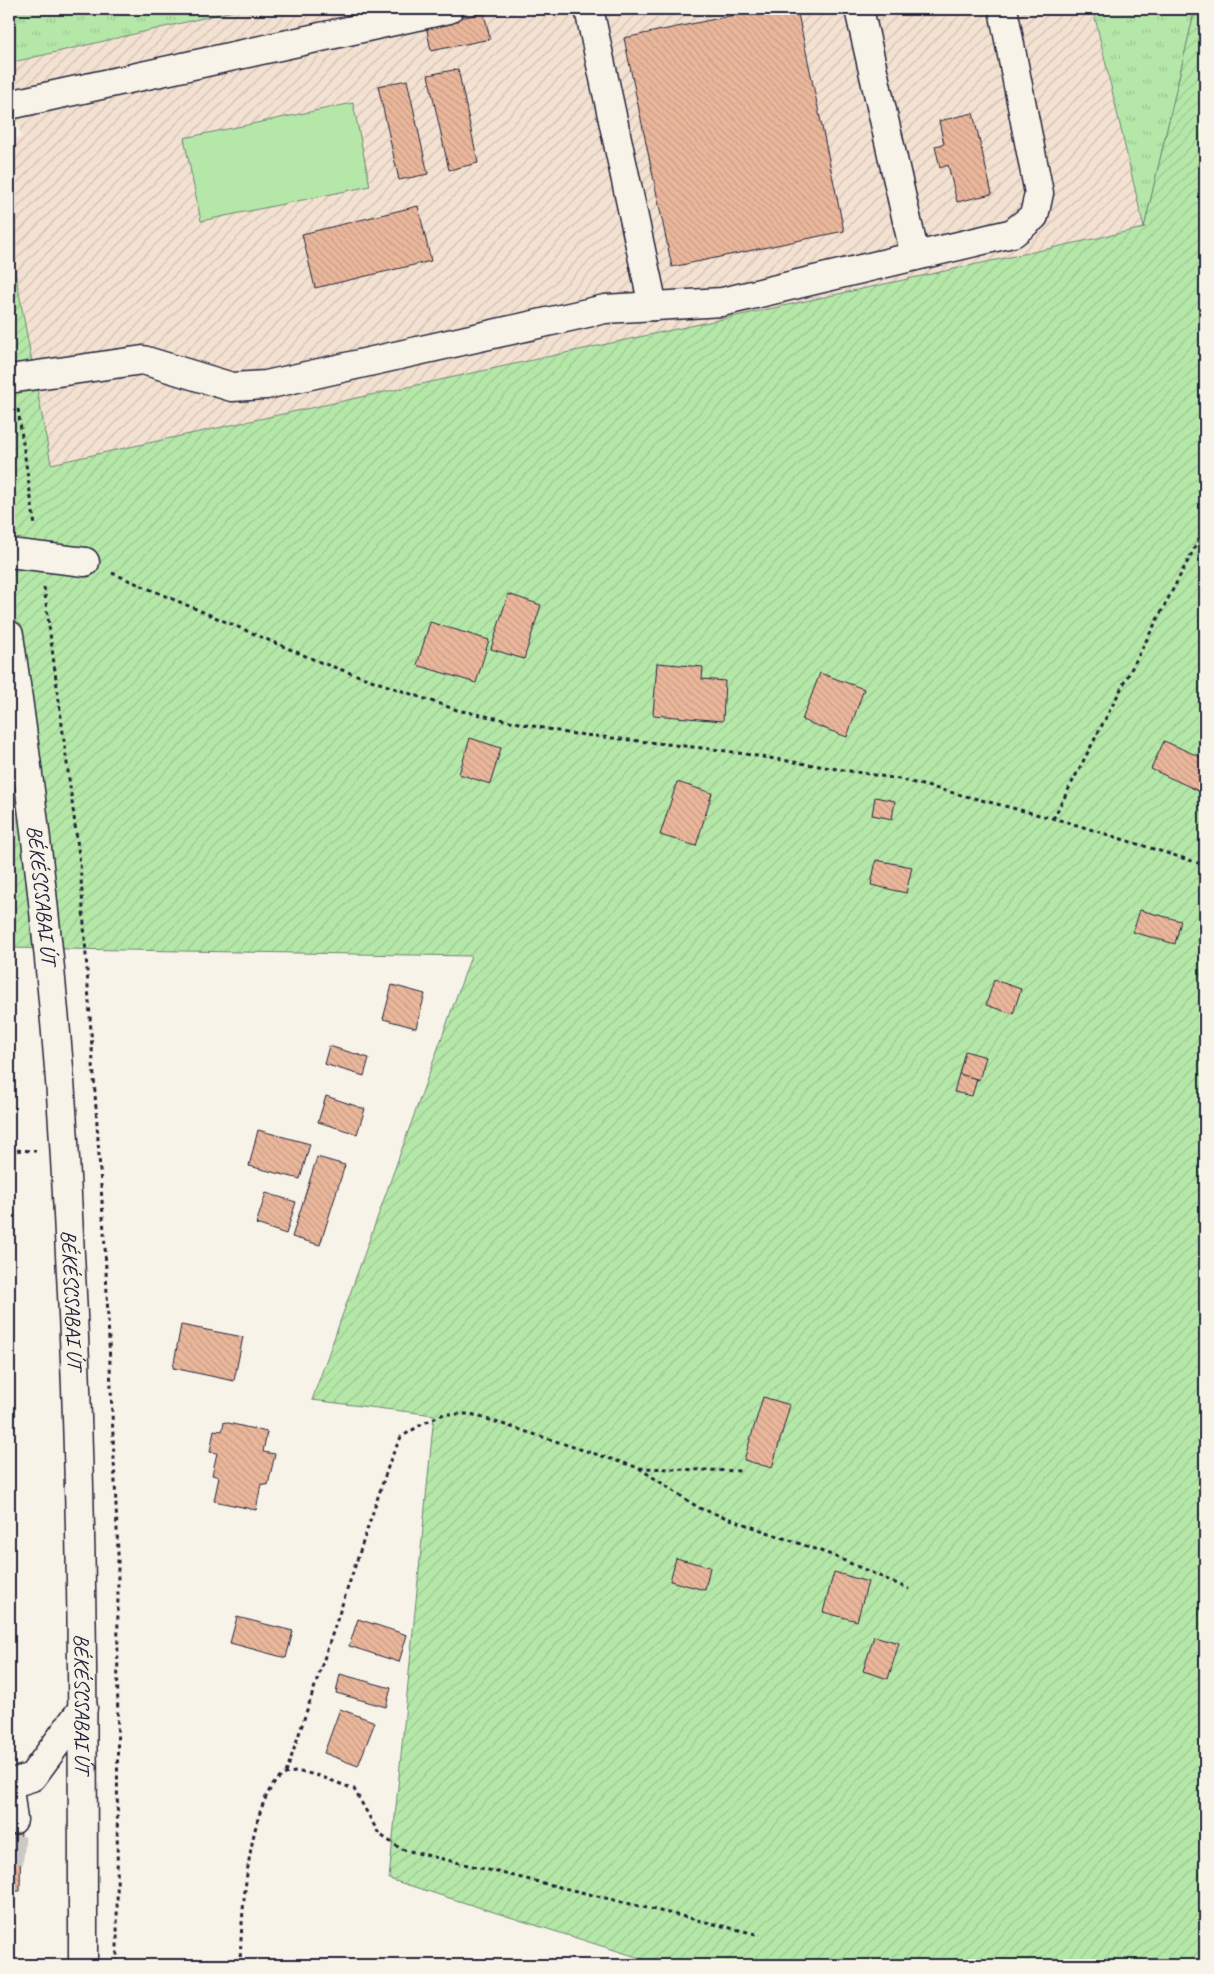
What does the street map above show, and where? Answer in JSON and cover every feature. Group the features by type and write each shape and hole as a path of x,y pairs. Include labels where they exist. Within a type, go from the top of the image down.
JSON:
{"street":[{"path":"9,105 449,9"},
{"path":"589,9 653,306"},
{"path":"859,9 915,256"},
{"path":"9,379 144,360 232,387 266,385 605,309 722,302 1013,233 1034,216 1039,193 1003,9"},
{"path":"9,553 86,562"},
{"name":"BÉKÉSCSABAI ÚT","path":"9,636 28,765 59,1067 63,1125 77,1378 83,1708 83,1965"},
{"path":"9,1784 32,1777 83,1708"},
{"path":"9,1788 13,1820"}],"path":[{"path":"1053,818 1205,528"},
{"path":"86,562 322,663 457,710 567,733 720,750 900,779 1053,818 1205,865"},
{"path":"240,1965 242,1918 251,1848 261,1809 272,1785 286,1773 391,1458 401,1437 424,1423 444,1414 471,1414 639,1468 699,1508 829,1554 909,1589"},
{"path":"639,1468 740,1471"},
{"path":"286,1773 301,1771 354,1790 379,1834 401,1848 760,1935"}],"shaded area":[{"path":"242,9 1093,9 1144,228 51,464 9,239 9,140 21,137 9,90 9,63"}],"green space":[{"path":"9,9 242,9 9,63"},
{"path":"1093,9 1195,9 1144,228"},
{"path":"1195,9 1205,9 1205,1965 662,1965 389,1879 434,1415 312,1400 471,956 9,948 9,239 51,464 1144,228"},
{"path":"353,103 370,186 201,221 184,138"}],"building":[{"path":"763,9 797,9 844,231 672,267 624,38"},
{"path":"484,13 490,39 431,51 426,25"},
{"path":"458,69 478,163 449,170 428,75"},
{"path":"407,80 428,174 399,180 378,86"},
{"path":"973,113 992,194 957,202 948,165 940,168 935,146 944,144 939,121"},
{"path":"418,206 431,261 315,288 302,234"},
{"path":"508,594 541,605 524,659 491,649"},
{"path":"430,622 489,640 476,683 417,665"},
{"path":"657,663 703,667 702,679 725,681 723,721 653,715"},
{"path":"820,673 864,689 847,737 802,720"},
{"path":"470,738 501,748 490,784 459,774"},
{"path":"1164,741 1205,759 1205,783 1201,792 1151,769"},
{"path":"677,782 712,793 696,846 660,835"},
{"path":"875,797 895,801 892,819 872,815"},
{"path":"876,860 912,867 906,893 871,885"},
{"path":"1140,910 1181,921 1175,944 1133,932"},
{"path":"994,980 1021,989 1013,1014 986,1005"},
{"path":"392,985 425,994 416,1028 383,1019"},
{"path":"329,1046 369,1058 364,1076 324,1064"},
{"path":"965,1051 986,1057 979,1080 959,1074"},
{"path":"959,1074 977,1079 972,1096 954,1092"},
{"path":"326,1096 365,1109 357,1134 318,1122"},
{"path":"258,1130 310,1144 300,1179 249,1166"},
{"path":"317,1157 345,1165 320,1245 292,1237"},
{"path":"266,1193 296,1202 286,1234 256,1224"},
{"path":"181,1325 243,1337 234,1381 173,1368"},
{"path":"763,1397 790,1405 772,1468 744,1460"},
{"path":"224,1422 267,1432 263,1452 275,1454 268,1485 261,1484 256,1510 214,1501 219,1477 212,1475 217,1453 210,1452 214,1430 222,1431"},
{"path":"676,1558 710,1567 705,1590 670,1581"},
{"path":"834,1572 868,1582 857,1621 823,1612"},
{"path":"237,1617 293,1631 286,1658 230,1643"},
{"path":"358,1619 407,1635 399,1662 349,1646"},
{"path":"874,1636 899,1643 888,1679 863,1671"},
{"path":"340,1674 391,1688 386,1707 336,1693"},
{"path":"340,1709 375,1722 358,1766 324,1753"},
{"path":"9,1820 21,1820 20,1891 9,1891"}],"tunnel":[{"path":"9,1863 13,1820"}]}
